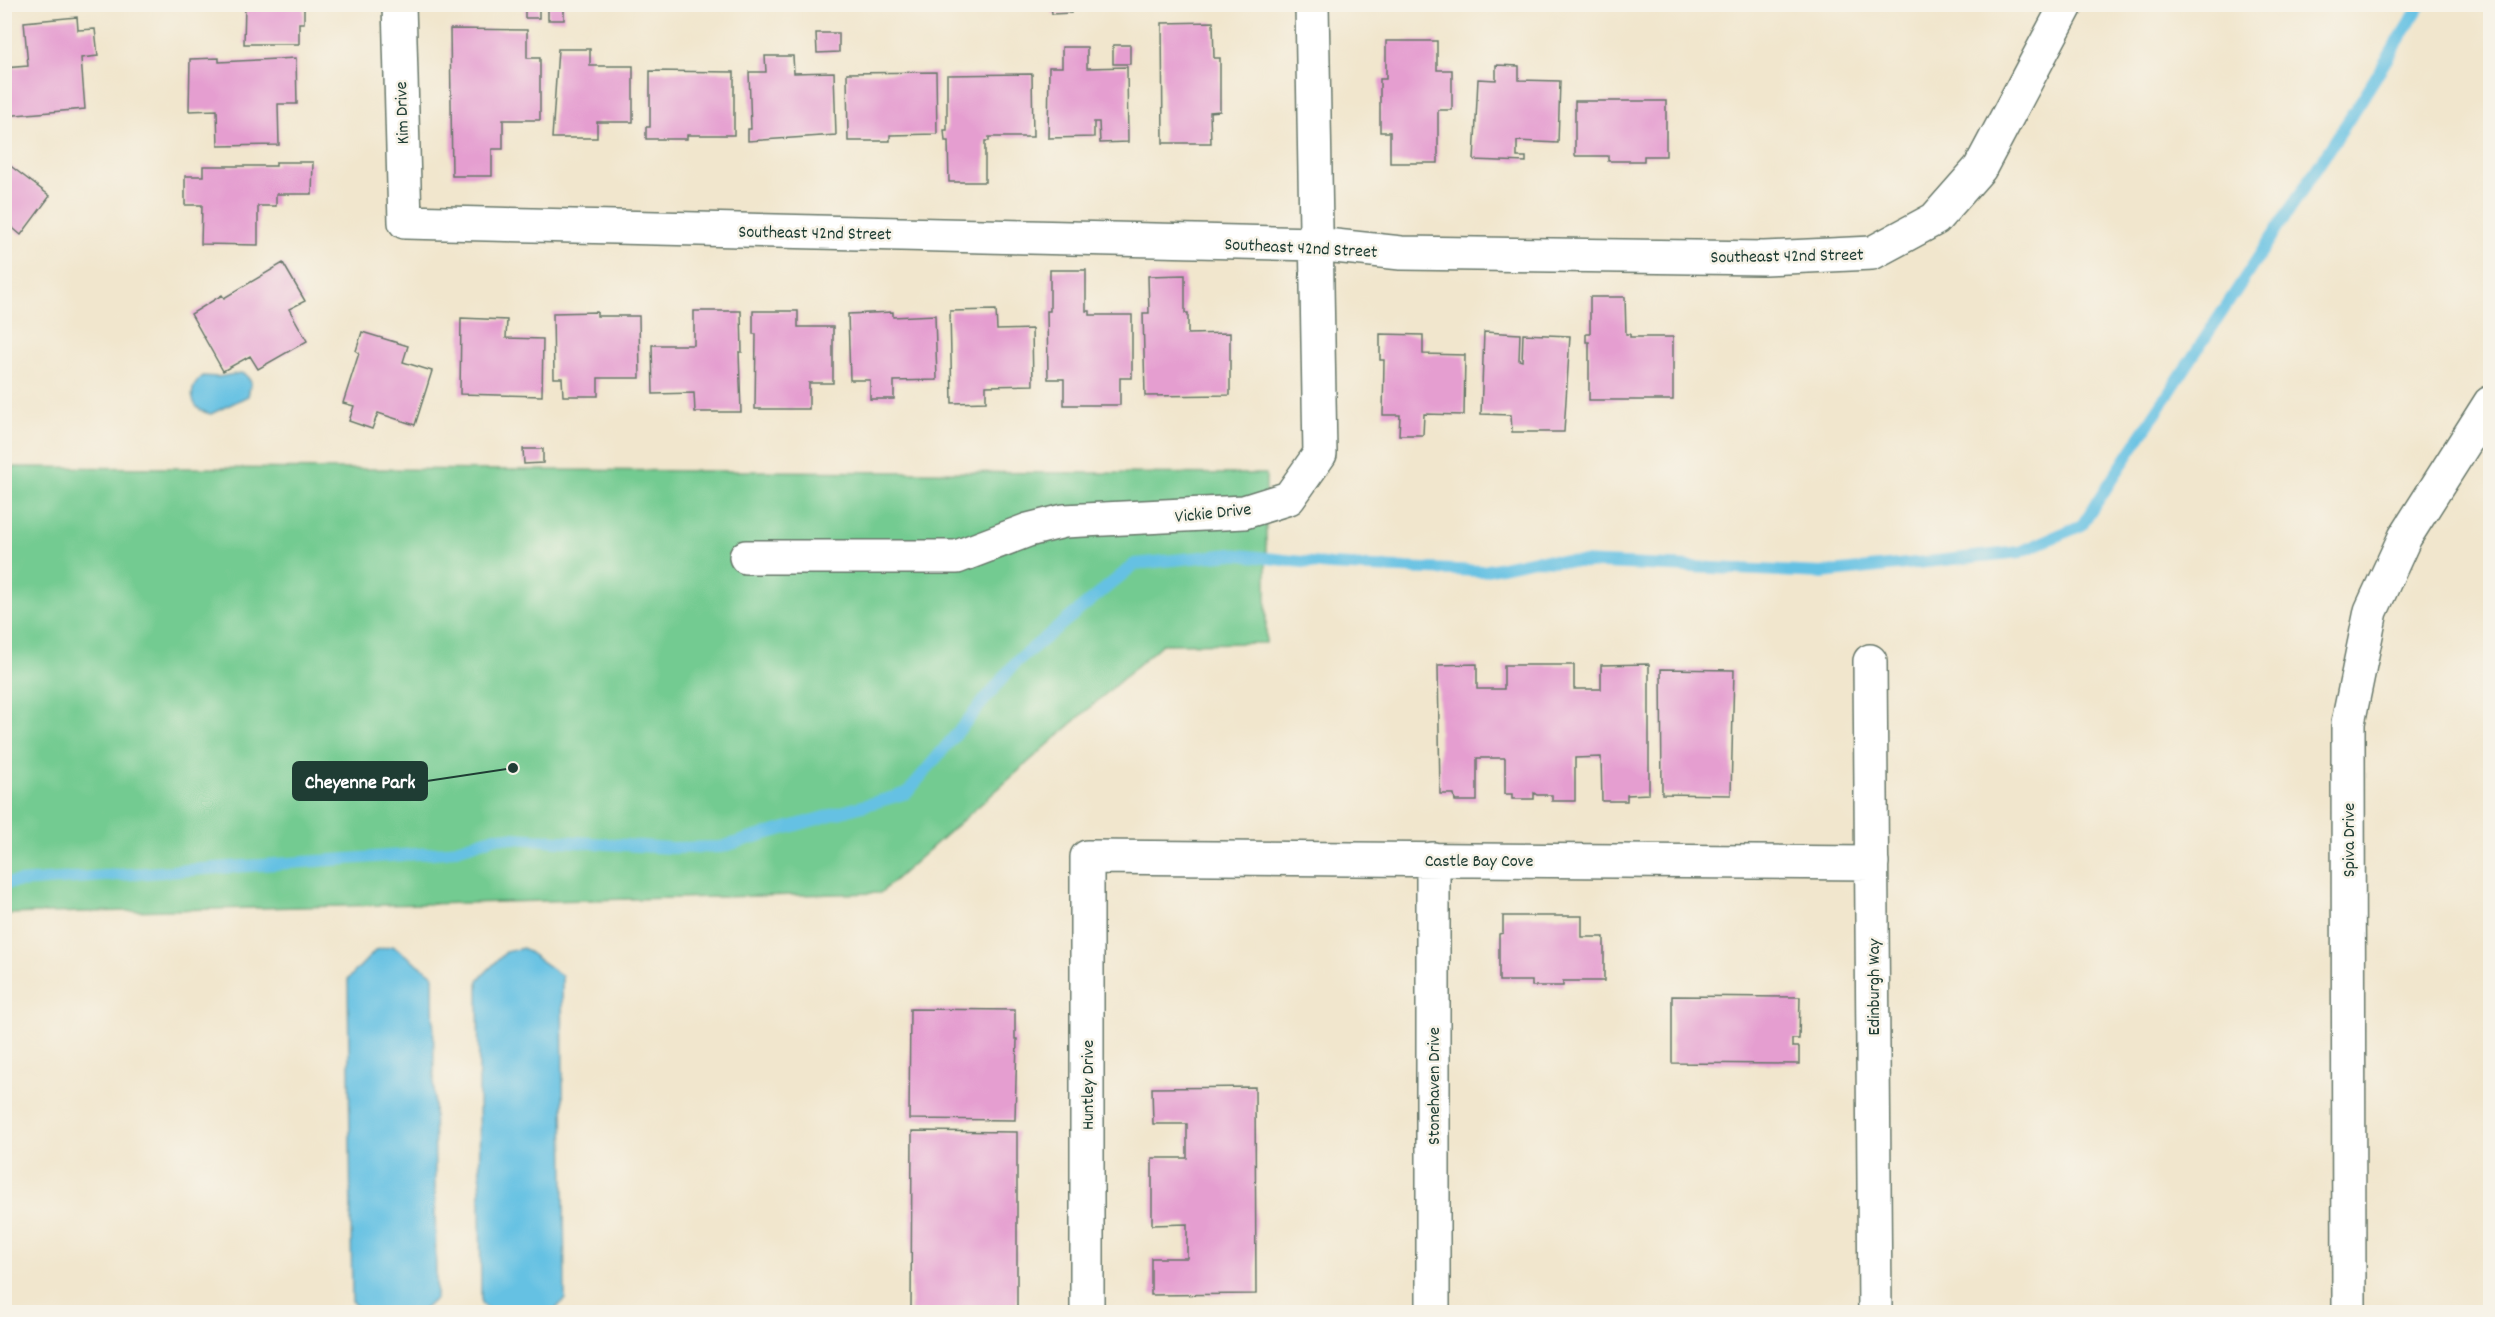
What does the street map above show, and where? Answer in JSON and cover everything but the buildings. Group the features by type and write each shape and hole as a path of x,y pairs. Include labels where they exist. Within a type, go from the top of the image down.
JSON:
{"street":[{"name":"Kim Drive","path":"399,4 405,222"},
{"name":"Vickie Drive","path":"746,556 957,556 1028,530 1064,521 1244,512 1289,498 1320,454 1312,4"},
{"name":"Southeast 42nd Street","path":"405,222 1316,244 1401,253 1764,258 1872,253 1935,219 1980,168 2067,4"},
{"name":"Spiva Drive","path":"2349,1312 2349,723 2371,611 2406,537 2490,403"},
{"name":"Edinburgh Way","path":"1869,661 1875,1312"},
{"name":"Castle Bay Cove","path":"1087,857 1872,862"},
{"name":"Huntley Drive","path":"1087,857 1087,1312"},
{"name":"Stonehaven Drive","path":"1433,859 1433,1312"}],"green space":[{"path":"4,467 1266,474 1266,643 1162,644 880,893 5,914"}],"water":[{"path":"241,373 246,375 251,382 248,396 211,414 204,412 195,404 194,387 203,376 218,377"},
{"path":"393,946 433,975 436,1298 421,1312 362,1312 352,1302 348,979 376,950"},
{"path":"523,948 562,976 565,1299 553,1312 491,1312 481,1303 478,980 506,952"}],"waterway":[{"path":"4,883 446,852 496,837 671,848 721,847 907,793 1017,661 1135,564 1231,554 1330,565 1483,571 1535,560 1822,573 2020,552 2082,525 2359,104 2421,4"}],"place":[{"name":"Cheyenne Park","path":"513,768"}]}
